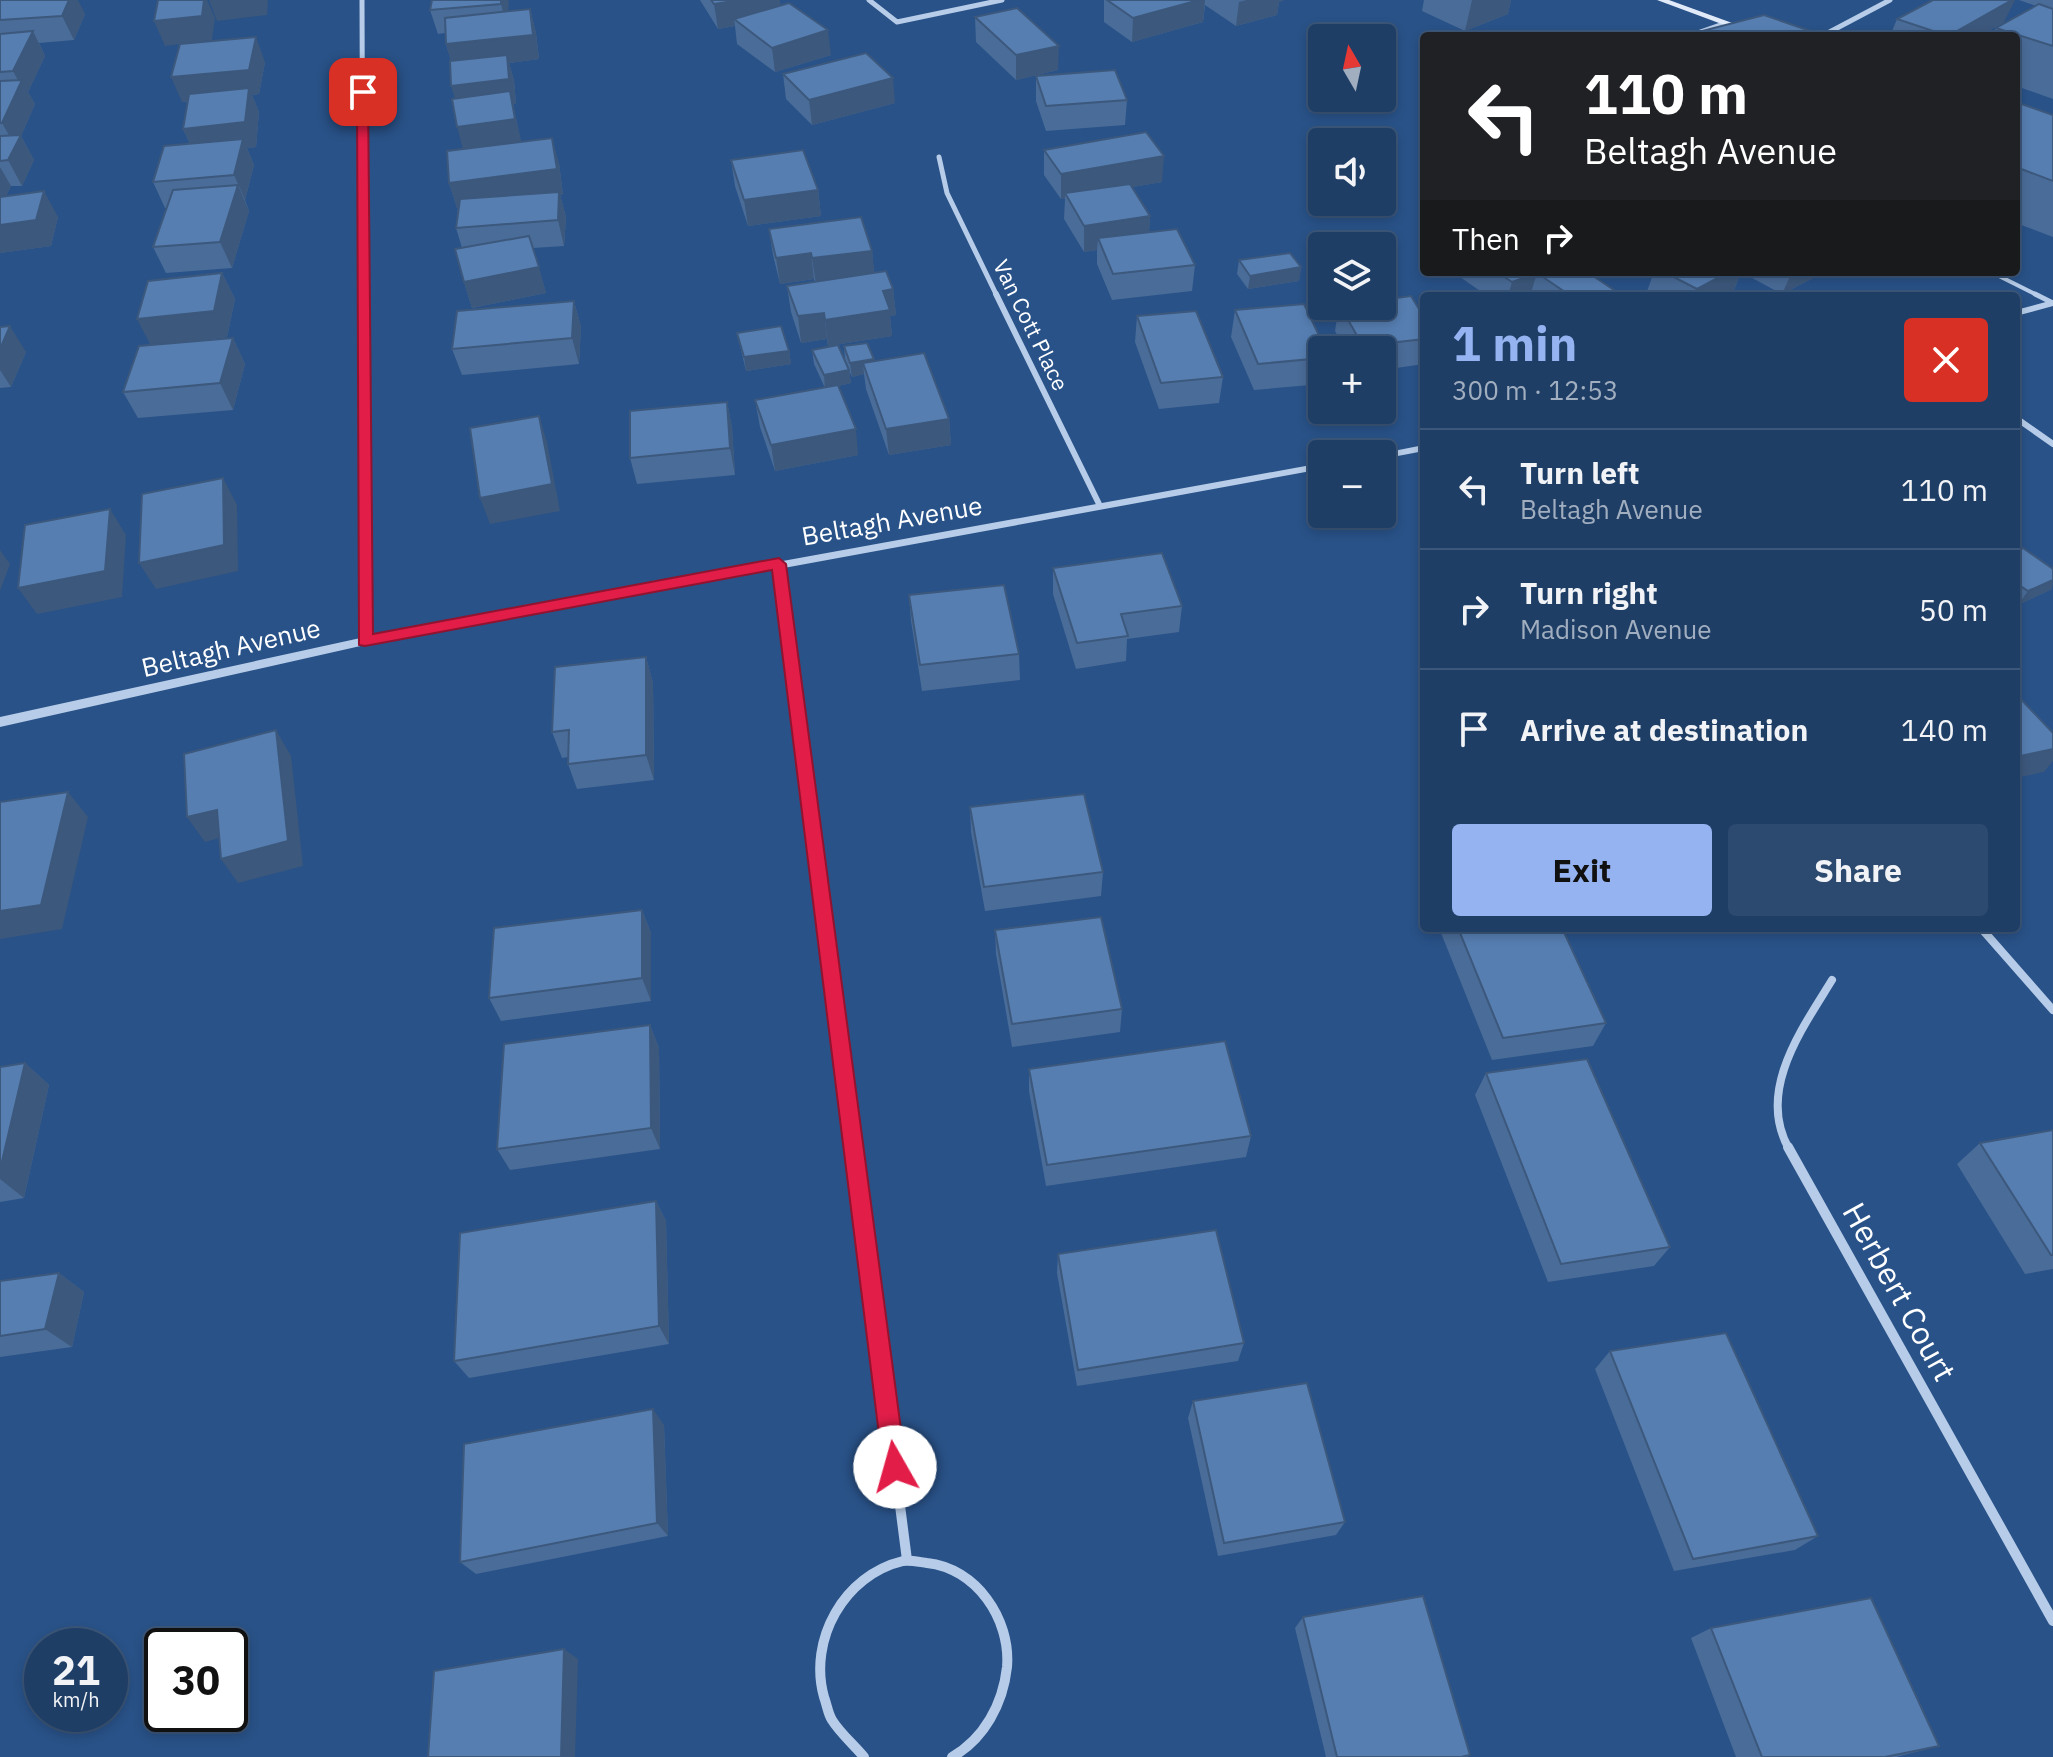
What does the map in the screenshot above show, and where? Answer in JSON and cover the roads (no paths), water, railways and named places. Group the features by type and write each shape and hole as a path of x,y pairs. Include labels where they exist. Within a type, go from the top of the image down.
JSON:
{"main road":[{"path":"1661,0 1751,32"}],"street":[{"path":"362,0 365,641"},
{"path":"869,0 897,22 1002,0"},
{"path":"1830,32 1890,0"},
{"name":"Van Cott Place","path":"939,157 947,193 1100,506"},
{"path":"2020,312 2053,303"},
{"path":"2020,421 2053,444"},
{"path":"1396,453 1420,449"},
{"name":"Beltagh Avenue","path":"0,722 365,641 1308,469"},
{"path":"779,564 907,1560"},
{"path":"1985,932 2053,1010"},
{"name":"Herbert Court","path":"1832,980 1792,1046 1777,1095 1785,1142 2053,1621"},
{"path":"864,1757 842,1740 826,1710 818,1678 820,1645 832,1612 852,1587 877,1568 907,1560 937,1561 966,1574 987,1597 1003,1626 1008,1662 1002,1697 985,1729 960,1754 952,1757"}],"lane":[{"path":"1699,32 1725,23"},
{"path":"1999,276 2053,303"}]}
